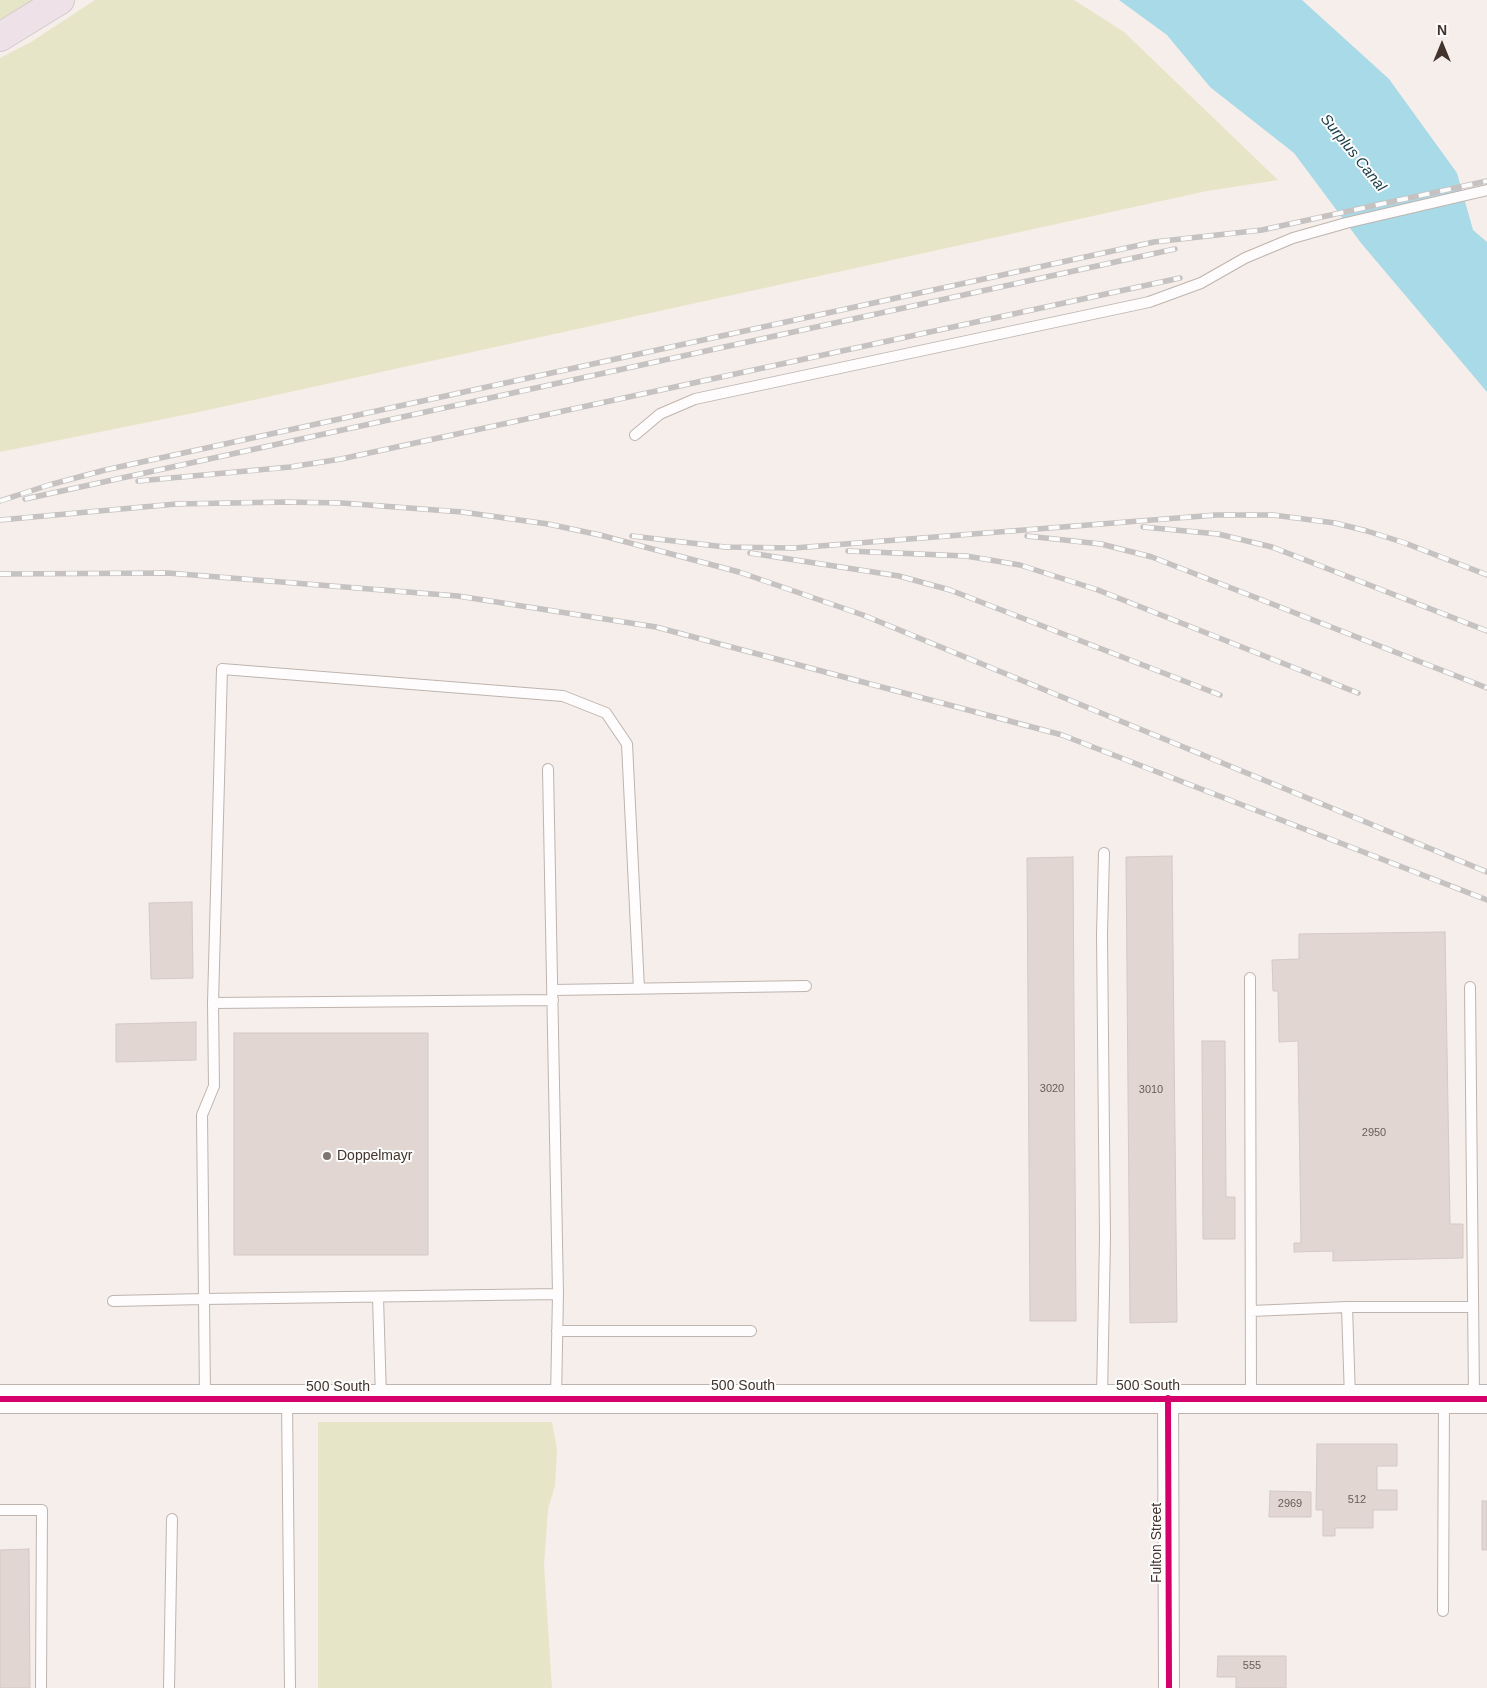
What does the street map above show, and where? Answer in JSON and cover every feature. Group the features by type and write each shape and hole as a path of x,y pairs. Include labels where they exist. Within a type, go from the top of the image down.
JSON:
{"highway":[{"path":"0,37 60,0"}],"street":[{"name":"Fulton Street","path":"1168,1398 1169,1688"},
{"name":"500 South","path":"0,1399 1481,1399"}],"lane":[{"path":"635,435 660,414 695,398 1167,297 1201,284 1268,247 1346,222 1487,190"},
{"path":"205,1399 202,1115 214,1086 212,1003 222,669 563,696 606,714 627,744 639,989"},
{"path":"548,769 558,1294 556,1399"},
{"path":"1102,1398 1105,1237 1102,935 1104,853"},
{"path":"1250,978 1251,1398"},
{"path":"212,1003 553,995 639,989 806,986"},
{"path":"1470,987 1473,1307 1481,1399"},
{"path":"113,1302 558,1294"},
{"path":"378,1297 381,1399"},
{"path":"1251,1312 1347,1307 1473,1307"},
{"path":"1347,1307 1350,1399"},
{"path":"557,1331 750,1331"},
{"path":"287,1399 290,1688"},
{"path":"1443,1611 1444,1399"},
{"path":"0,1510 42,1510 41,1688"},
{"path":"169,1688 172,1519"}],"green space":[{"path":"0,0 34,0 0,21"},
{"path":"95,0 1074,0 1124,32 1278,180 1207,191 194,413 0,452 0,58 31,42"},
{"path":"318,1422 552,1422 557,1449 555,1486 548,1509 544,1565 552,1688 318,1688"}],"water":[{"name":"Surplus Canal","path":"1119,0 1302,0 1389,79 1457,173 1473,230 1487,242 1487,392 1361,243 1294,153 1210,87 1167,35"}],"building":[{"path":"1172,856 1177,1322 1130,1323 1126,857"},
{"path":"1073,857 1076,1321 1030,1321 1027,858"},
{"path":"192,902 193,978 151,979 149,903"},
{"path":"1445,932 1450,1224 1463,1224 1463,1258 1333,1261 1333,1251 1294,1252 1294,1243 1301,1243 1298,1041 1279,1042 1278,991 1273,991 1272,960 1299,959 1299,934"},
{"path":"196,1022 196,1060 116,1062 116,1024"},
{"path":"234,1033 428,1033 428,1255 234,1255"},
{"path":"1202,1041 1225,1041 1226,1197 1235,1197 1235,1239 1203,1239"},
{"path":"1317,1444 1397,1444 1397,1466 1377,1466 1377,1490 1397,1490 1397,1510 1373,1510 1373,1528 1335,1528 1335,1536 1323,1536 1323,1510 1316,1510"},
{"path":"1270,1491 1311,1492 1311,1517 1269,1517"},
{"path":"1482,1501 1487,1501 1487,1550 1482,1550"},
{"path":"29,1549 30,1688 0,1688 0,1550"},
{"path":"1218,1656 1286,1656 1286,1688 1236,1688 1236,1677 1217,1677"}],"railway":[{"path":"0,501 105,470 1154,242 1262,230 1487,181"},
{"path":"25,499 1175,249"},
{"path":"138,481 290,467 341,459 1180,278"},
{"path":"0,520 176,504 342,503 462,512 548,524 600,535 739,572 863,615 1487,872"},
{"path":"632,536 725,547 794,548 1216,515 1273,515 1335,523 1367,531 1405,543 1487,575"},
{"path":"1143,527 1218,534 1272,547 1487,631"},
{"path":"1027,536 1101,544 1152,557 1487,688"},
{"path":"848,551 966,556 1020,565 1098,590 1358,693"},
{"path":"750,553 899,576 950,590 1220,695"},
{"path":"0,574 168,573 458,596 656,627 1062,735 1487,900"}],"cycle path":[{"path":"1168,1398 1169,1688"},
{"path":"0,1399 1487,1399"}],"place":[{"name":"Doppelmayr","path":"327,1156"}]}
